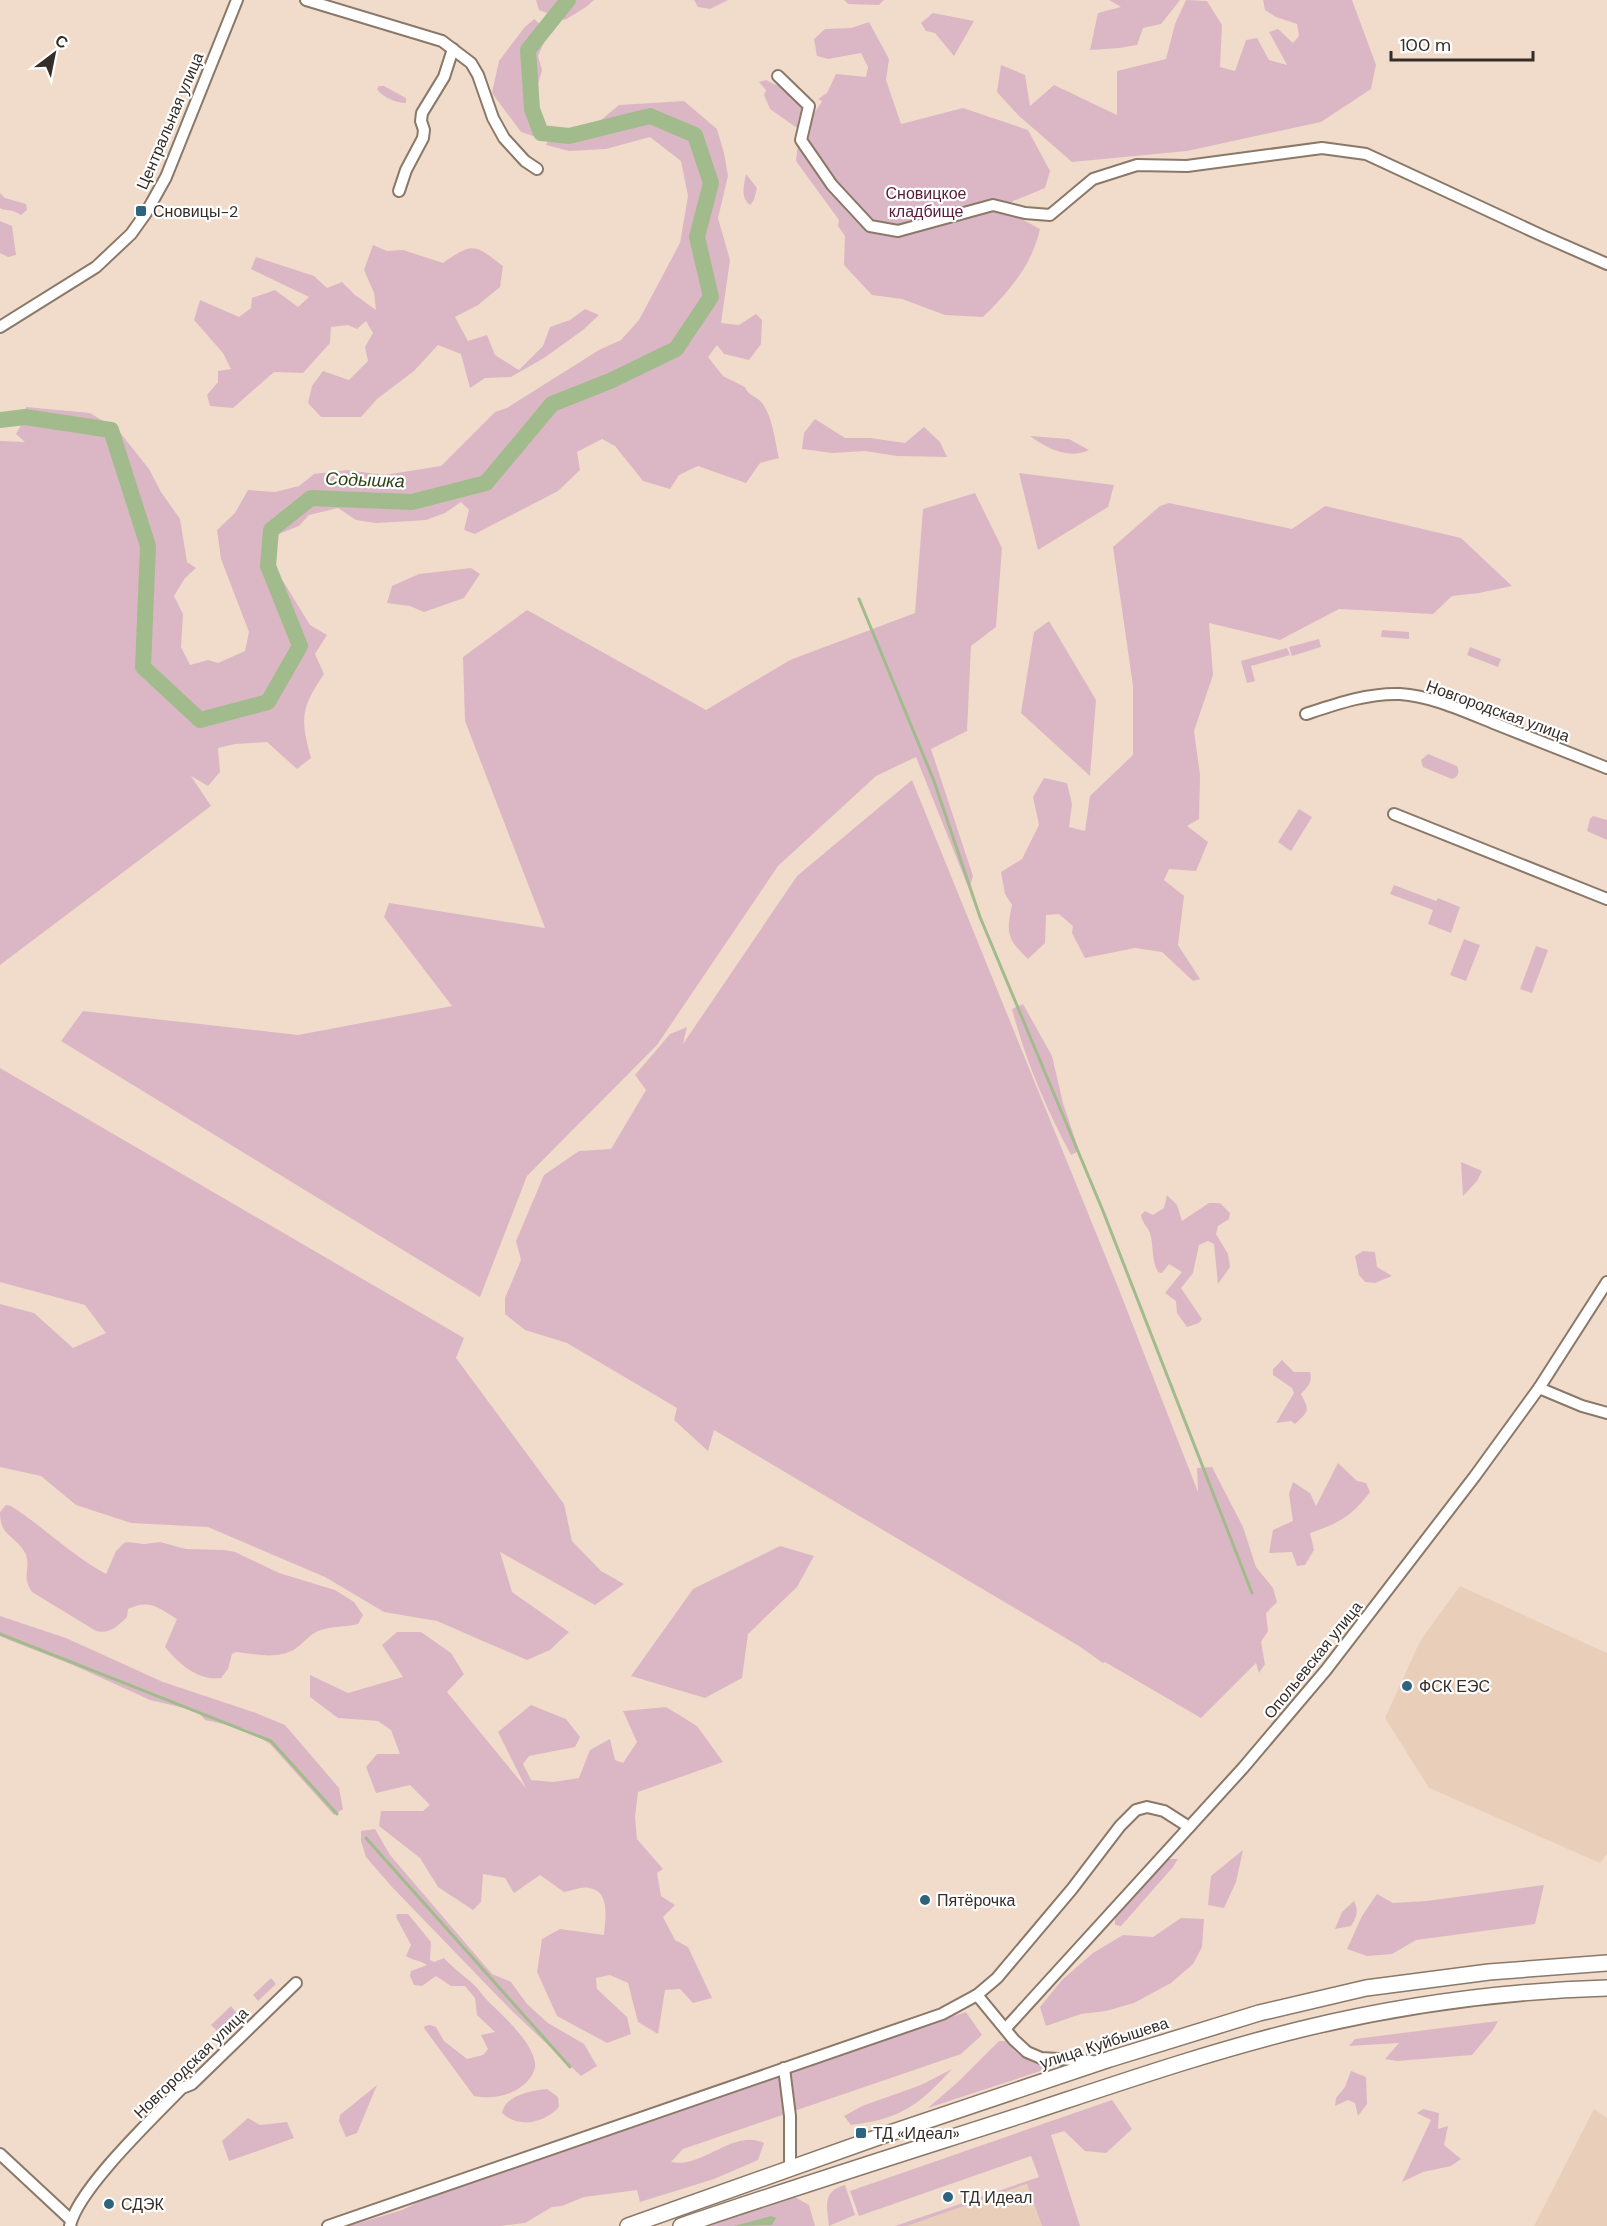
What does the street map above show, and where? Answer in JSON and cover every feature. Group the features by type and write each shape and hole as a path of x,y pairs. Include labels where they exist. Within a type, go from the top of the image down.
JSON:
{"highway":[{"name":"улица Куйбышева","path":"628,2226 790,2167 1110,2060 1259,2013 1366,1988 1489,1972 1607,1964"},
{"path":"681,2226 1091,2092 1228,2049 1301,2029 1373,2014 1530,1991 1607,1988"}],"street":[{"name":"Центральная улица","path":"0,327 96,267 131,234 166,177 237,0"},
{"path":"306,0 442,41 453,49 471,63 493,118 504,138 525,161 537,169"},
{"path":"399,191 406,170 423,138 422,113 444,77 453,49"},
{"path":"777,76 809,106 801,140 832,185 870,226 898,231 993,204 1025,213 1050,215 1093,178 1137,165 1187,166 1322,148 1366,154 1607,264"},
{"name":"Новгородская улица","path":"1306,714 1351,699 1400,694 1474,715 1607,768"},
{"path":"1394,814 1607,899"},
{"name":"Опольевская улица","path":"1006,2028 1288,1717 1320,1678 1475,1476 1539,1388 1607,1282"},
{"path":"1539,1388 1582,1406 1607,1413"},
{"path":"328,2226 942,2014 977,1995 997,1978 1072,1889 1120,1826 1136,1810 1147,1807 1164,1811 1188,1827"},
{"name":"Новгородская улица","path":"70,2223 80,2201 182,2088 192,2084 296,1983"},
{"path":"1577,1989 1607,1995"},
{"path":"977,1995 1014,2040 1027,2052 1041,2058 1084,2062 1110,2060"},
{"path":"784,2067 790,2116 790,2167"},
{"path":"0,2154 70,2223"}],"shaded area":[{"path":"1460,1586 1607,1653 1607,1854 1600,1863 1429,1788 1385,1718 1420,1641"},
{"path":"1594,2109 1607,2118 1607,2226 1534,2226"},
{"path":"1028,2184 1042,2226 907,2226"},
{"path":"771,2216 776,2218 772,2225 734,2226"}],"green space":[{"path":"536,0 594,0 565,20 539,10"},
{"path":"694,0 728,0 710,9 698,7"},
{"path":"844,0 884,0 879,5 848,4"},
{"path":"1109,0 1180,0 1161,24 1143,28 1137,45 1090,50 1098,13 1121,7"},
{"path":"1186,0 1207,1 1222,25 1220,67 1235,71 1246,40 1257,38 1269,60 1287,65 1269,32 1278,29 1293,43 1299,36 1297,24 1276,17 1265,10 1263,0 1352,0 1376,65 1371,89 1321,122 1187,151 1072,162 1018,115 997,92 1001,65 1025,75 1030,106 1054,85 1117,115 1117,71 1166,59 1175,24"},
{"path":"933,13 974,21 954,56 935,33 926,31 921,23"},
{"path":"534,19 549,31 538,56 542,70 537,88 539,138 521,132 492,93 499,61 524,28"},
{"name":"Сновицкое кладбище","path":"869,22 889,59 886,80 901,124 963,108 1028,130 1050,171 1045,188 1011,202 1007,211 1040,229 1031,255 1018,277 983,317 945,315 902,299 872,295 844,265 845,236 838,226 839,220 796,161 799,135 821,103 822,101 818,99 827,93 836,74 866,77 868,67 861,53 828,59 817,56 814,39 825,29 851,28"},
{"path":"766,80 776,85 781,84 806,104 806,118 797,128 770,109 764,95 766,90 759,82"},
{"path":"379,86 384,86 406,98 406,103 386,97 377,89"},
{"path":"684,101 717,129 728,176 718,218 730,260 721,323 739,325 756,314 762,320 761,344 749,360 724,354 717,345 708,357 723,376 745,387 762,403 771,422 779,458 760,463 746,483 698,466 679,475 670,489 643,481 615,446 602,439 577,452 580,470 558,491 475,534 464,530 469,510 461,502 445,513 426,520 376,523 356,520 338,508 309,515 299,526 279,534 272,531 268,566 283,581 310,625 327,635 315,654 324,674 311,696 305,714 305,733 311,758 297,769 267,742 235,744 218,748 220,772 208,786 191,776 211,806 0,965 0,441 25,442 16,434 26,407 90,413 118,430 149,469 161,492 180,519 187,562 196,568 185,578 174,596 183,614 181,647 190,665 208,660 218,663 245,651 249,632 221,559 217,530 235,513 248,490 275,492 299,486 314,474 347,470 384,475 441,466 495,412 507,408 599,350 621,340 639,320 680,243 688,196 681,161 650,137 606,149 569,151 546,145 549,138 573,143 619,105"},
{"path":"746,174 757,188 750,205 744,195"},
{"path":"0,193 5,198 26,204 27,210 21,215 0,208"},
{"path":"0,221 12,226 16,255 8,257 0,253"},
{"path":"373,245 387,251 403,250 443,263 462,251 474,248 503,266 500,287 478,305 455,317 468,341 487,335 495,355 519,370 543,346 550,327 570,320 585,309 599,315 583,330 544,358 511,377 485,378 470,388 461,354 438,345 414,371 377,399 361,417 321,417 308,403 312,386 323,371 349,380 368,361 365,347 373,333 366,321 357,329 348,325 331,327 330,343 303,373 274,372 233,408 210,406 207,395 218,382 218,371 231,369 223,353 194,320 200,300 239,317 251,308 252,298 275,290 298,307 309,297 251,269 256,257 314,276 327,288 342,282 376,310 374,293 364,270"},
{"path":"815,419 845,438 870,438 905,443 924,427 940,442 947,457 897,456 865,451 832,453 802,449 804,433"},
{"path":"1030,436 1069,439 1089,450 1074,454 1066,453 1043,445"},
{"path":"1019,473 1114,485 1108,507 1038,550"},
{"path":"975,493 1002,548 996,627 971,646 967,731 931,749 973,876 969,889 916,757 876,776 778,866 657,1045 527,1176 480,1297 61,1041 83,1011 298,1035 452,1006 384,917 389,903 545,928 465,721 463,657 527,610 706,710 790,660 915,613 923,509"},
{"path":"1169,503 1292,529 1325,506 1461,538 1512,586 1452,596 1433,614 1339,609 1280,640 1209,623 1213,675 1194,731 1200,775 1199,819 1187,826 1208,842 1196,871 1169,869 1164,880 1184,896 1178,945 1200,979 1193,981 1162,952 1135,948 1085,958 1072,933 1073,926 1059,914 1046,915 1045,943 1028,959 1012,941 1010,935 1009,922 1012,905 1005,894 1001,872 1022,859 1039,825 1033,797 1044,778 1067,783 1072,804 1069,827 1085,831 1090,796 1133,755 1133,686 1113,547 1160,506"},
{"path":"471,568 480,574 464,598 424,612 410,606 387,603 392,586 419,574"},
{"path":"1049,621 1096,700 1090,776 1021,713 1034,632"},
{"path":"1382,630 1409,632 1409,639 1381,637"},
{"path":"1319,639 1321,647 1292,656 1289,647"},
{"path":"1470,647 1501,659 1498,667 1467,655"},
{"path":"1287,648 1290,655 1251,666 1255,681 1247,683 1241,661"},
{"path":"1428,754 1457,766 1457,776 1452,779 1423,767 1421,760"},
{"path":"912,780 1118,1287 1198,1492 1197,1468 1212,1467 1243,1527 1256,1567 1273,1588 1277,1602 1266,1613 1268,1631 1261,1642 1265,1664 1259,1673 1256,1663 1201,1718 1105,1662 1103,1663 1079,1646 714,1430 708,1451 674,1420 677,1408 567,1343 525,1330 505,1314 505,1298 521,1260 516,1241 544,1175 579,1151 611,1149 646,1090 635,1075 670,1034 687,1027 683,1044 797,876"},
{"path":"1299,809 1312,817 1291,851 1278,842"},
{"path":"1593,816 1607,820 1607,840 1587,831"},
{"path":"1394,885 1436,901 1438,898 1460,907 1451,933 1428,924 1433,910 1390,894"},
{"path":"1464,939 1480,945 1466,981 1450,975"},
{"path":"1536,946 1548,950 1532,993 1520,989"},
{"path":"1023,1004 1052,1056 1063,1103 1079,1151 1071,1155 1037,1084 1017,1028 1012,1009"},
{"path":"0,1068 464,1338 456,1358 564,1504 572,1541 601,1571 624,1584 595,1605 500,1552 512,1592 569,1632 550,1650 527,1660 437,1621 384,1612 325,1577 208,1527 131,1523 76,1505 41,1476 0,1467 0,1304 34,1313 73,1348 106,1333 85,1305 0,1282"},
{"path":"1461,1162 1482,1171 1477,1181 1463,1196"},
{"path":"1167,1195 1177,1205 1182,1221 1209,1203 1220,1203 1230,1213 1229,1219 1218,1226 1216,1234 1228,1254 1230,1267 1218,1284 1214,1244 1208,1241 1199,1245 1193,1273 1181,1288 1202,1319 1199,1323 1187,1327 1177,1313 1176,1301 1165,1293 1182,1272 1169,1264 1162,1273 1158,1272 1154,1262 1150,1233 1141,1215 1145,1211 1153,1215 1164,1208"},
{"path":"1363,1251 1375,1252 1377,1267 1392,1276 1375,1283 1365,1282 1359,1275 1355,1256"},
{"path":"1282,1360 1294,1372 1310,1372 1311,1376 1310,1382 1301,1394 1307,1410 1295,1424 1291,1421 1276,1423 1294,1393 1292,1388 1273,1375 1273,1369"},
{"path":"1338,1463 1357,1481 1366,1483 1370,1492 1357,1508 1344,1518 1310,1533 1314,1550 1305,1565 1297,1566 1292,1552 1269,1553 1273,1530 1293,1521 1289,1494 1293,1482 1310,1493 1316,1506"},
{"path":"6,1505 23,1514 106,1574 116,1551 128,1542 144,1544 160,1542 186,1549 224,1550 235,1552 279,1573 335,1590 354,1602 363,1615 358,1624 317,1631 288,1652 266,1655 236,1652 232,1654 228,1669 221,1678 205,1677 183,1665 165,1647 177,1619 159,1608 142,1605 128,1609 127,1617 120,1624 109,1631 101,1632 32,1592 27,1581 27,1561 24,1551 2,1526 0,1512"},
{"path":"780,1546 814,1556 797,1587 748,1634 742,1678 705,1698 631,1676 693,1589"},
{"path":"0,1616 66,1638 163,1682 285,1725 339,1788 343,1809 334,1815 270,1744 246,1729 205,1720 197,1711 150,1700 73,1665 0,1636"},
{"path":"397,1632 421,1632 451,1653 464,1674 447,1692 526,1788 498,1732 531,1705 566,1719 580,1737 575,1747 529,1756 523,1764 531,1780 553,1782 579,1778 590,1750 610,1739 615,1760 623,1763 637,1742 623,1711 666,1707 697,1726 723,1762 638,1792 635,1817 637,1839 663,1869 657,1873 661,1896 675,1905 663,1917 675,1940 688,1947 712,1998 693,2003 680,1989 665,1990 658,2034 638,2022 628,1983 610,1975 596,1978 597,1989 627,2017 631,2034 607,2043 557,2016 537,1972 542,1939 560,1929 604,1935 605,1907 601,1894 596,1890 586,1888 564,1892 540,1875 514,1893 505,1878 483,1874 481,1902 473,1910 438,1887 420,1858 379,1826 381,1811 423,1811 430,1805 410,1785 376,1793 366,1767 377,1754 400,1754 391,1730 378,1721 338,1718 310,1697 310,1675 348,1693 403,1677 382,1645"},
{"path":"375,1829 390,1855 492,1974 511,1982 527,2004 548,2023 584,2044 597,2066 581,2076 513,2012 392,1887 366,1857 361,1841 361,1831"},
{"path":"1243,1850 1236,1882 1224,1908 1208,1905 1211,1876"},
{"path":"1168,1859 1178,1859 1121,1926 1115,1925 1115,1919"},
{"path":"1544,1885 1535,1924 1416,1940 1392,1954 1367,1956 1347,1949 1362,1916 1377,1894 1393,1903 1427,1901"},
{"path":"1354,1901 1357,1914 1351,1926 1335,1929 1342,1912"},
{"path":"397,1914 408,1914 431,1942 430,1960 434,1962 444,1958 474,1985 522,2037 535,2063 532,2076 517,2090 499,2096 474,2096 424,2028 430,2025 436,2027 444,2041 467,2059 483,2055 488,2049 481,2035 495,2032 477,2015 475,1998 465,1986 451,1986 436,1976 422,1986 414,1985 410,1976 411,1971 427,1965 406,1956 411,1945 396,1917"},
{"path":"1181,1918 1204,1919 1202,1947 1193,1964 1171,1983 1134,2003 1106,2011 1081,2014 1046,2026 1040,2007 1062,1980 1093,1953 1123,1935 1153,1937"},
{"path":"271,1978 276,1984 258,2001 253,1995"},
{"path":"231,2006 238,2015 219,2033 211,2025"},
{"path":"966,2012 982,2035 961,2054 683,2149 671,2162 683,2163 694,2160 741,2141 753,2140 764,2143 758,2160 714,2179 640,2202 637,2190 584,2197 562,2206 552,2207 525,2223 499,2226 349,2226 402,2210 435,2194 660,2113"},
{"path":"1498,2021 1472,2055 1397,2061 1385,2059 1399,2043 1349,2046 1355,2039"},
{"path":"999,2041 1007,2041 1017,2053 1029,2060 1059,2065 928,2108 959,2081"},
{"path":"952,2069 919,2101 896,2114 851,2125 844,2116 862,2106 921,2085"},
{"path":"1351,2071 1366,2077 1367,2104 1358,2116 1355,2103 1348,2100 1335,2106 1336,2098 1345,2087"},
{"path":"377,2085 357,2133 346,2137 339,2121 340,2115"},
{"path":"547,2089 558,2097 559,2107 546,2117 524,2122 516,2121 502,2113 504,2107 514,2098 527,2092"},
{"path":"1112,2100 1132,2129 1106,2153 1085,2151 1064,2131 1051,2135 1080,2226 1042,2226 1027,2184 907,2226 895,2226 1039,2177 1031,2156 859,2216 850,2191"},
{"path":"1423,2109 1439,2113 1438,2129 1448,2126 1444,2145 1461,2159 1451,2166 1423,2172 1402,2182 1431,2120 1417,2113"},
{"path":"248,2118 260,2125 287,2122 294,2138 229,2161 222,2141"},
{"path":"845,2185 855,2215 829,2226 827,2206 829,2195"},
{"path":"793,2196 809,2205 815,2226 709,2226"}],"waterway":[{"name":"Содышка","path":"0,420 25,417 111,430 148,546 143,667 200,720 268,702 300,646 268,566 271,530 311,498 412,502 486,483 552,404 610,381 676,349 711,297 697,237 711,183 695,135 650,116 569,136 541,133 532,109 528,50 568,0"},
{"path":"859,599 934,781 980,917 1103,1211 1252,1593"},
{"path":"0,1634 271,1741 337,1814"},
{"path":"366,1838 570,2067"}],"place":[{"name":"Сновицы-2","path":"141,211"},
{"name":"ФСК ЕЭС","path":"1407,1686"},
{"name":"Пятёрочка","path":"925,1900"},
{"name":"ТД «Идеал»","path":"861,2133"},
{"name":"ТД Идеал","path":"948,2197"},
{"name":"СДЭК","path":"109,2204"}]}
